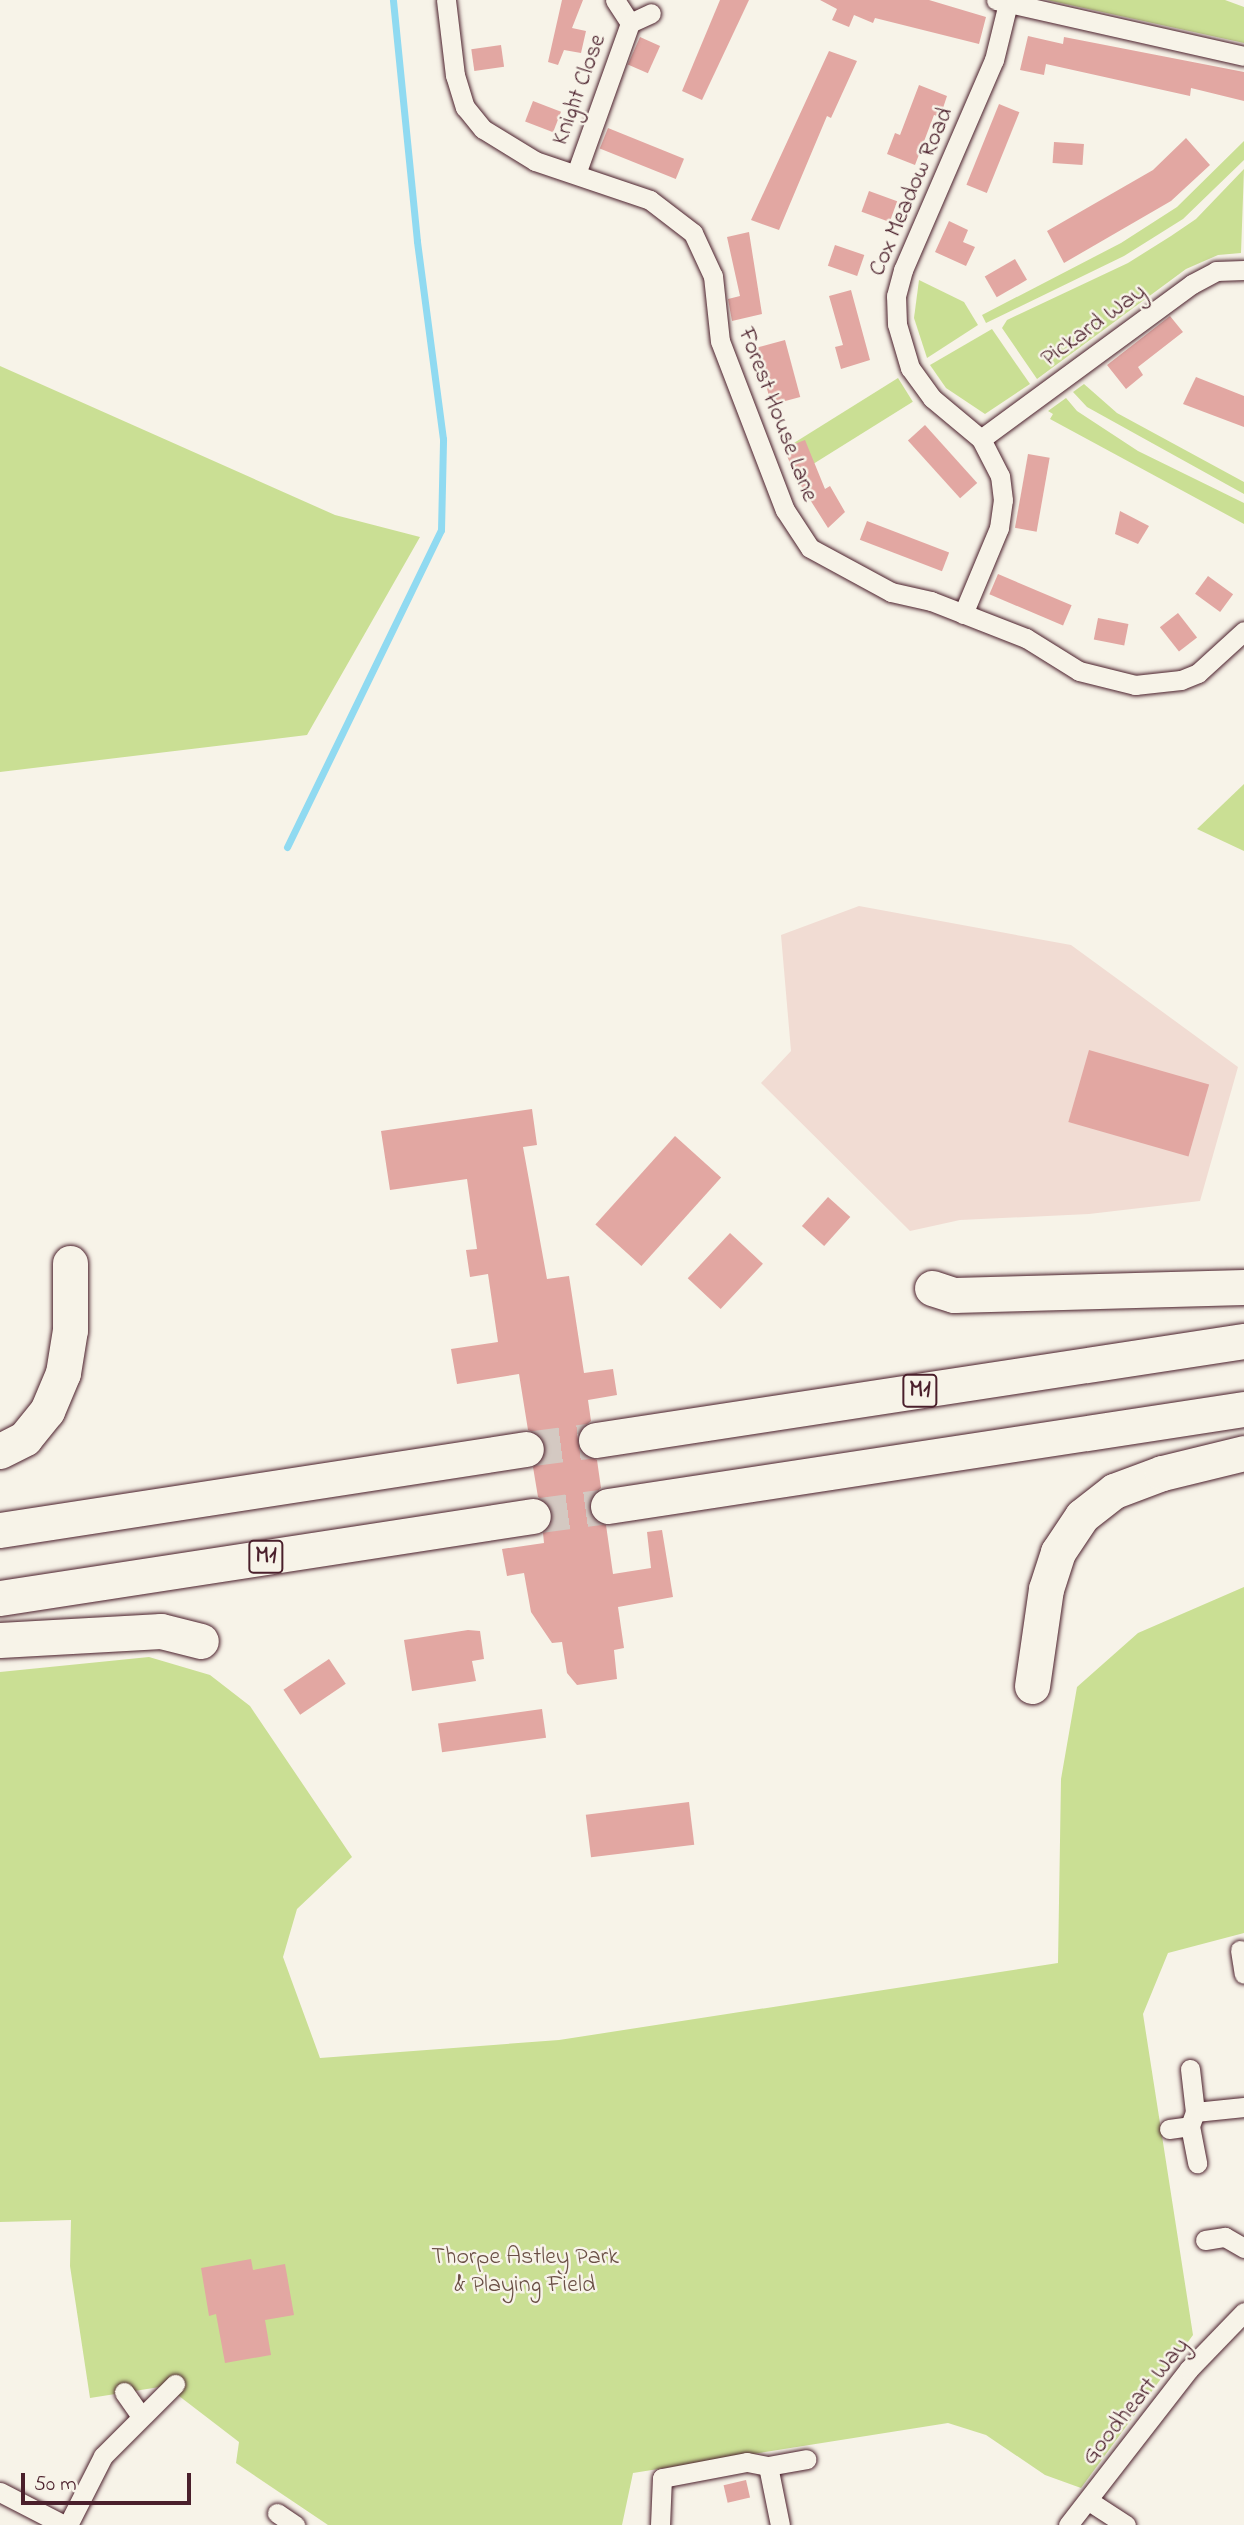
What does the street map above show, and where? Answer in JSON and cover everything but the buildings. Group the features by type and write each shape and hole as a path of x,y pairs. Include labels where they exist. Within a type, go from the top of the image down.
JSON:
{"highway":[{"path":"0,1451 25,1438 40,1420 63,1373 70,1330 70,1264"},
{"path":"932,1288 954,1295 1244,1287"},
{"name":"M1","path":"596,1440 1244,1341"},
{"path":"608,1506 1244,1409"},
{"path":"0,1530 526,1448"},
{"path":"1032,1686 1046,1588 1058,1552 1082,1516 1114,1491 1162,1473 1244,1453"},
{"name":"M1","path":"0,1598 533,1516"},
{"path":"0,1640 161,1630 201,1641"}],"street":[{"name":"Forest House Lane","path":"446,0 455,75 465,107 483,129 507,148 650,200 693,233 713,276 720,341 785,510 810,548 891,592 931,601 1026,638 1079,671 1135,685 1181,680 1198,673 1244,631"},
{"name":"Knight Close","path":"615,0 630,23"},
{"path":"1002,1 1244,56"},
{"name":"Cox Meadow Road","path":"963,614 999,527 1003,500 996,466 981,439 932,398 910,368 897,324 896,296 903,270 994,60 1002,1"},
{"name":"Knight Close","path":"576,174 630,23 651,13"},
{"name":"Pickard Way","path":"981,439 1192,284 1216,271 1244,270"},
{"path":"1240,1950 1244,1974"},
{"path":"1190,2069 1197,2163"},
{"path":"1169,2129 1192,2119 1244,2107"},
{"path":"1205,2240 1225,2237 1244,2248"},
{"name":"Goodheart Way","path":"1068,2525 1189,2368 1242,2318"},
{"path":"0,2492 66,2525 103,2456 175,2384"},
{"path":"124,2392 141,2416"},
{"path":"660,2525 662,2479 747,2462 768,2466 806,2459"},
{"path":"768,2466 780,2525"},
{"path":"1089,2501 1126,2525"},
{"path":"277,2513 295,2525"}],"shaded area":[{"path":"859,906 1071,945 1238,1067 1200,1201 1089,1214 960,1220 910,1231 761,1083 791,1051 781,935"}],"green space":[{"path":"1047,0 1225,0 1244,7 1244,43"},
{"path":"1244,141 1244,160 1183,219 1124,256 986,323 982,315 1121,243 1177,207"},
{"path":"1244,169 1241,253 1218,255 1186,269 1037,379 1002,328 1007,320 1128,263 1171,236 1196,219"},
{"path":"919,280 964,302 978,325 927,358 914,318"},
{"path":"992,329 1030,384 985,414 946,388 930,365"},
{"path":"0,366 335,515 420,537 307,735 0,772"},
{"path":"898,378 913,402 798,473 784,450"},
{"path":"1084,384 1117,413 1244,482 1244,494 1087,407 1073,392"},
{"path":"1066,398 1077,411 1138,451 1244,503 1244,524 1050,419 1053,414 1048,411"},
{"path":"1244,784 1244,851 1197,829"},
{"name":"Thorpe Astley Park & Playing Field","path":"1244,1587 1244,1933 1168,1953 1143,2014 1193,2335 1081,2488 1045,2475 986,2435 948,2423 633,2473 622,2525 328,2525 236,2463 239,2442 166,2386 90,2398 70,2266 71,2220 0,2222 0,1672 149,1657 210,1675 250,1706 352,1857 297,1909 283,1957 320,2058 559,2040 1058,1963 1061,1779 1077,1687 1138,1633"}],"waterway":[{"path":"287,847 441,530 443,439 417,241 393,0"}],"tunnel":[{"path":"526,1449 596,1440"},
{"path":"533,1516 608,1506"}]}
